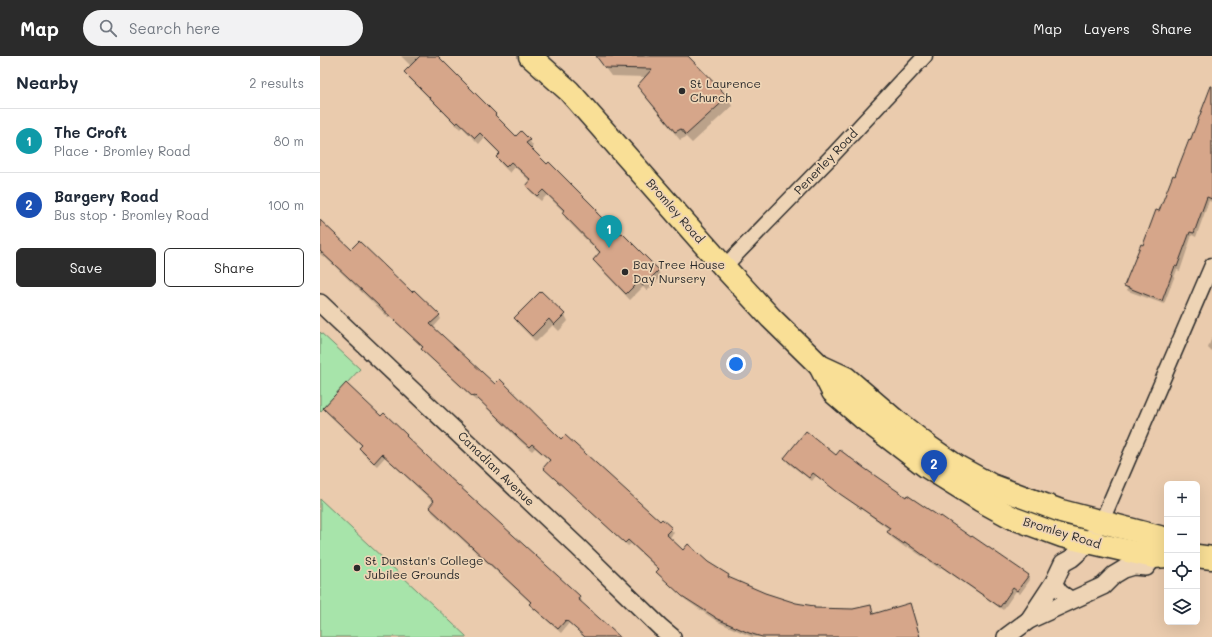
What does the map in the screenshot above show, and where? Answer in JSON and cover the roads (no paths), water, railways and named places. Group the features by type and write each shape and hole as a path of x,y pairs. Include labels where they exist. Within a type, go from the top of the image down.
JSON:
{"highway":[{"name":"Bromley Road","path":"530,56 569,91 724,267 771,318 820,366 833,392 881,433 927,467 980,500 1014,518 1062,536 1161,557"},
{"name":"Bromley Road","path":"820,366 846,378 929,447 958,467 991,485 1061,511 1101,523 1164,538"},
{"path":"1200,556 1212,558"}],"street":[{"name":"Penerley Road","path":"724,267 833,155 925,56"},
{"path":"1063,563 1072,558 1090,542 1101,523 1212,265"},
{"name":"Canadian Avenue","path":"320,303 672,637"},
{"path":"1029,620 1054,582 1063,563 1062,536"},
{"path":"1006,637 1029,620 1103,586 1124,568 1134,566 1146,567 1161,557"},
{"path":"1054,582 1060,592 1073,600"}],"place":[{"name":"St Laurence Church","path":"682,91"},
{"name":"The Croft","path":"609,248"},
{"name":"Bay Tree House Day Nursery","path":"625,272"},
{"name":"Bargery Road","path":"934,483"},
{"name":"St Dunstan's College Jubilee Grounds","path":"357,568"}]}
